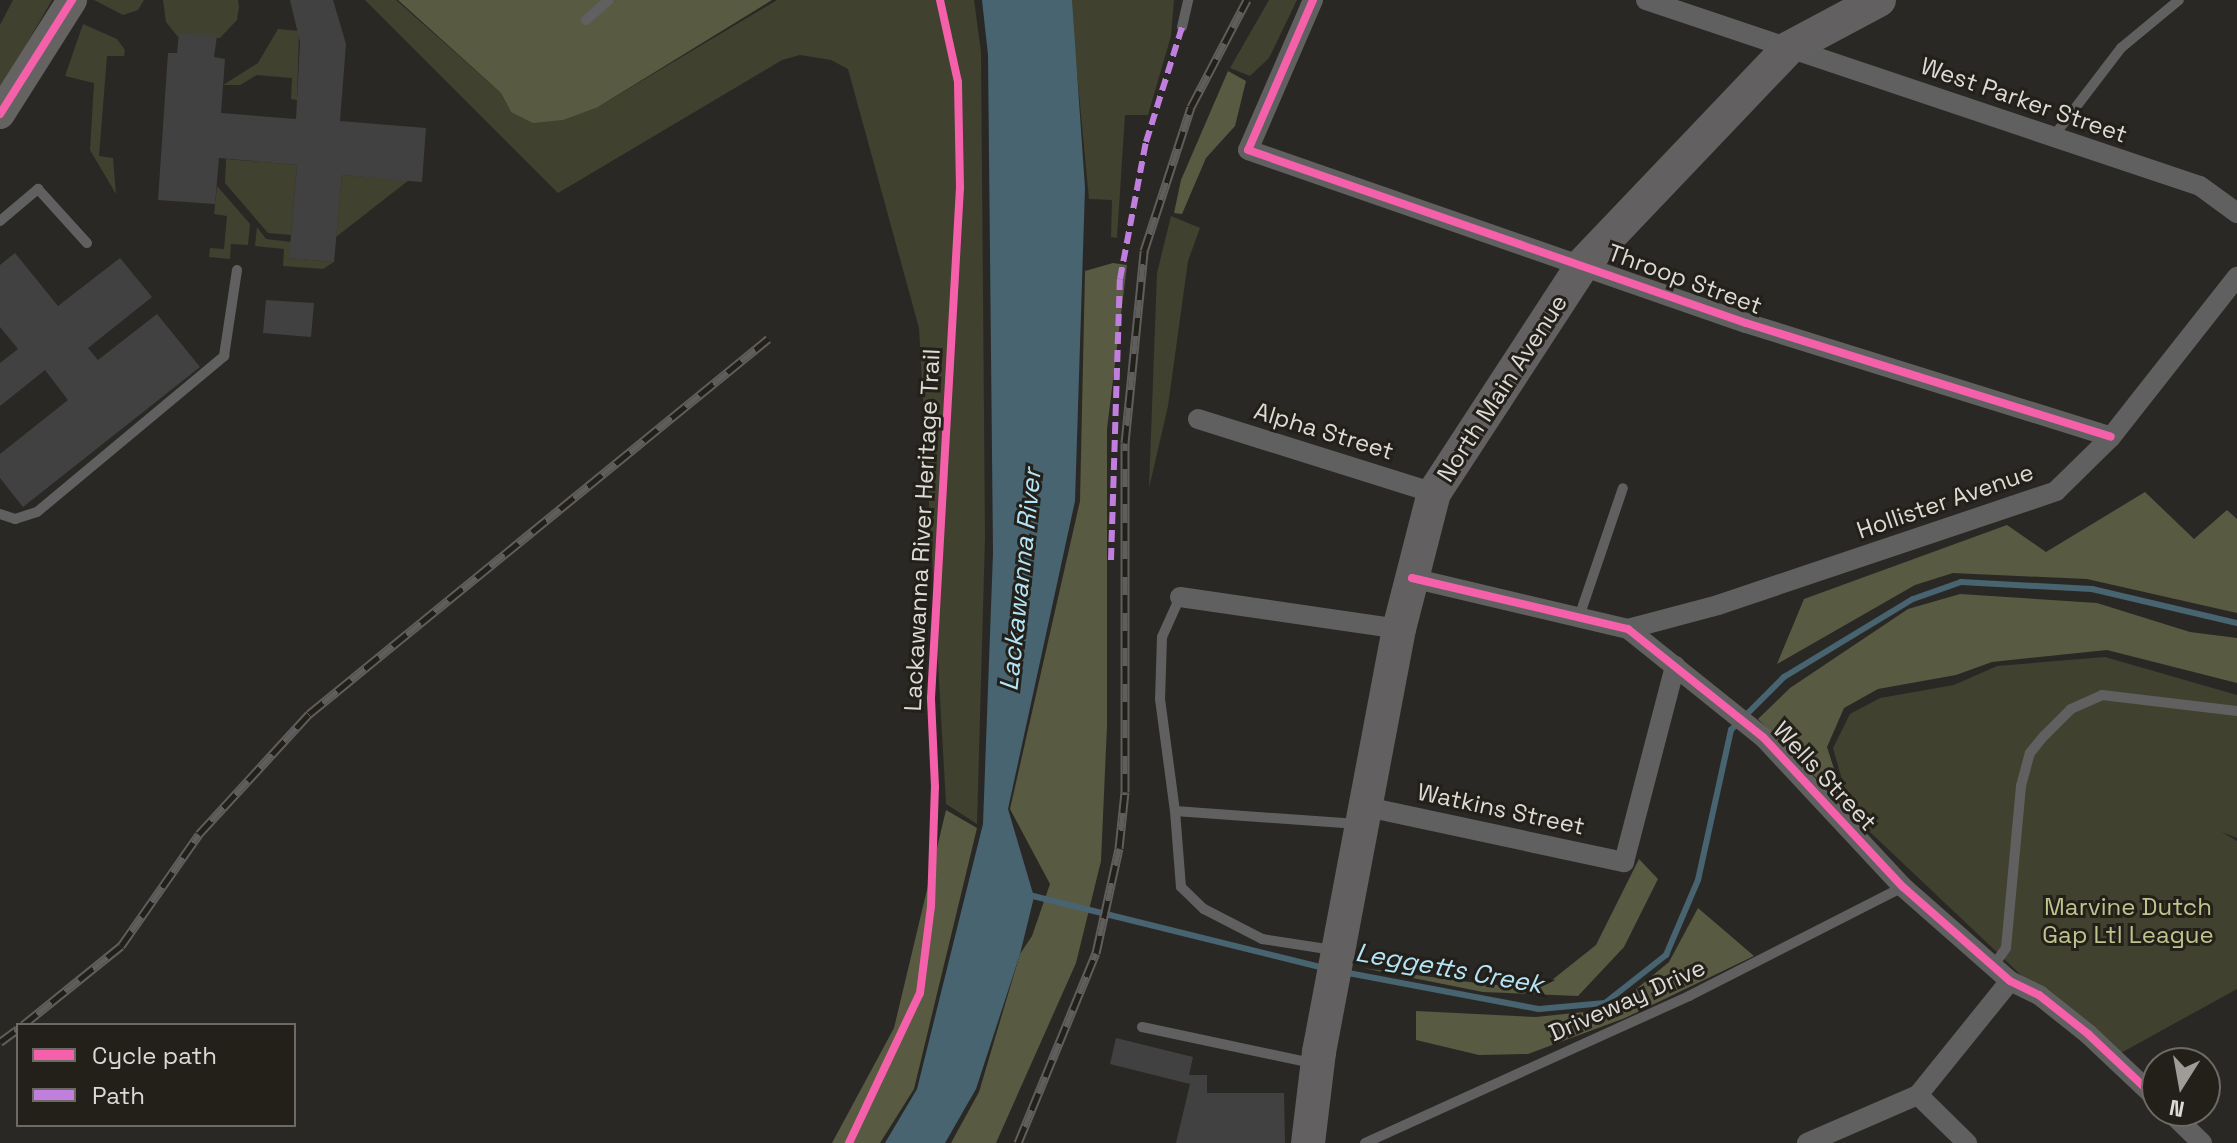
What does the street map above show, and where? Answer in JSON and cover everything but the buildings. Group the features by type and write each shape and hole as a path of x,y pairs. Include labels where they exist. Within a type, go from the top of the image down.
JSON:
{"main road":[{"name":"North Main Avenue","path":"1308,1143 1318,1064 1399,629 1434,493 1583,264 1789,48 1879,0"}],"street":[{"path":"0,114 72,0"},
{"name":"Throop Street","path":"1313,0 1248,150 1746,323 2111,437"},
{"name":"West Parker Street","path":"1646,0 2200,186 2237,213"},
{"name":"Hollister Avenue","path":"1628,629 1718,605 2056,491 2111,437 2237,277"},
{"name":"Alpha Street","path":"1198,419 1434,493"},
{"name":"Wells Street","path":"1412,578 1628,629 1721,700 1763,737 1903,887 2010,981 2039,995 2088,1034 2141,1084"},
{"path":"1180,597 1399,629"},
{"name":"Watkins Street","path":"1366,816 1624,862 1675,666"},
{"path":"1807,1143 1918,1095 2010,981"},
{"path":"1918,1095 1967,1143"},
{"path":"2186,1127 2202,1143"}],"lane":[{"path":"586,20 609,0"},
{"path":"1182,27 1188,0"},
{"path":"2053,137 2121,48 2179,0"},
{"path":"0,221 38,189 87,243"},
{"path":"0,514 15,519 37,512 224,356 237,270"},
{"path":"1579,617 1623,488"},
{"path":"1180,597 1162,637 1160,699 1175,811 1181,887 1204,909 1262,939 1339,954"},
{"path":"1993,966 2006,948 2010,866 2021,786 2030,753 2044,736 2071,709 2102,695 2237,711"},
{"path":"1175,811 1366,816"},
{"name":"Driveway Drive","path":"1365,1143 1689,996 1903,887"},
{"path":"1142,1027 1318,1064"}],"green space":[{"path":"13,0 52,0 0,90 0,25"},
{"path":"94,0 144,0 138,10 123,15"},
{"path":"163,0 238,0 237,20 220,38 178,37 166,22"},
{"path":"365,0 396,0 501,93 511,112 598,107 777,0 974,0 981,52 985,538 977,824 946,804 919,328 848,69 831,60 800,55 782,60 558,193"},
{"path":"398,0 772,0 598,107 563,120 533,123 511,112 501,93"},
{"path":"1070,0 1174,0 1171,36 1148,115 1125,115 1117,238 1111,237 1112,200 1089,199"},
{"path":"1269,0 1297,0 1269,58 1250,76 1230,68"},
{"path":"83,24 117,39 125,50 124,56 107,56 99,156 113,158 116,194 90,150 94,83 65,76"},
{"path":"278,29 299,31 297,100 291,99 292,78 257,75 240,85 223,85 258,63"},
{"path":"1228,71 1246,81 1235,126 1206,158 1182,214 1174,213 1181,180"},
{"path":"226,159 297,165 291,235 268,233 225,183"},
{"path":"342,175 409,180 336,237"},
{"path":"217,186 250,224 248,245 231,244 230,259 209,257 210,248 224,249 227,216 214,214"},
{"path":"1171,216 1200,228 1188,261 1168,406 1149,488 1157,273"},
{"path":"257,227 266,239 291,242 290,258 334,262 323,269 283,266 284,249 255,246"},
{"path":"1113,263 1127,265 1107,429 1107,726 1101,861 1076,963 996,1143 951,1143 979,1092 1020,954 1032,936 1050,884 1010,809 1080,501 1085,271"},
{"path":"2145,492 2194,539 2227,510 2237,519 2237,613 2087,579 1953,573 1915,585 1777,664 1804,599 2007,525 2046,552"},
{"path":"1960,594 2097,603 2190,632 2237,638 2237,683 2107,650 1992,662 1956,675 1878,689 1844,708 1827,747 1847,809 1758,719 1790,688 1908,609"},
{"name":"Marvine Dutch Gap Ltl League","path":"2105,657 2237,695 2237,838 2222,832 2237,841 2237,989 2119,1054 2021,975 1852,815 1833,748 1850,714 1880,698 1954,685 1997,666"},
{"path":"946,810 977,828 914,1089 880,1143 832,1143 894,1028"},
{"path":"1639,859 1658,879 1624,947 1578,996 1483,992 1363,968 1492,985 1547,984 1596,945"},
{"path":"1698,908 1754,956 1625,1018 1528,1054 1479,1055 1416,1040 1416,1011 1536,1017 1612,1009 1669,962"}],"water":[{"name":"Lackawanna River","path":"982,0 1072,0 1085,188 1075,501 1008,809 1034,897 1020,954 976,1089 945,1143 885,1143 917,1089 983,824 993,553 988,55"}],"waterway":[{"name":"Leggetts Creek","path":"1343,972 1539,1009 1605,1003 1666,955 1698,880 1731,730 1784,677 1913,599 1961,582 2092,589 2237,623"},
{"name":"Leggetts Creek","path":"1029,895 1324,968"}],"railway":[{"path":"1018,1143 1096,953 1119,848 1125,792 1125,443 1144,251 1191,107 1247,0"},
{"path":"25,1023 121,946 199,834 309,714 768,339"},
{"path":"0,1042 16,1030"}],"marked path":[{"path":"1111,560 1120,279 1146,142 1182,27"}],"cycle path":[{"path":"0,114 72,0"},
{"name":"Lackawanna River Heritage Trail","path":"849,1143 920,993 931,906 935,787 931,698 960,188 958,82 940,0"},
{"path":"1313,0 1248,150 1746,323 2111,437"},
{"path":"1412,578 1628,629 1763,737 1903,887 2010,981 2039,995 2088,1034 2141,1084"}]}
